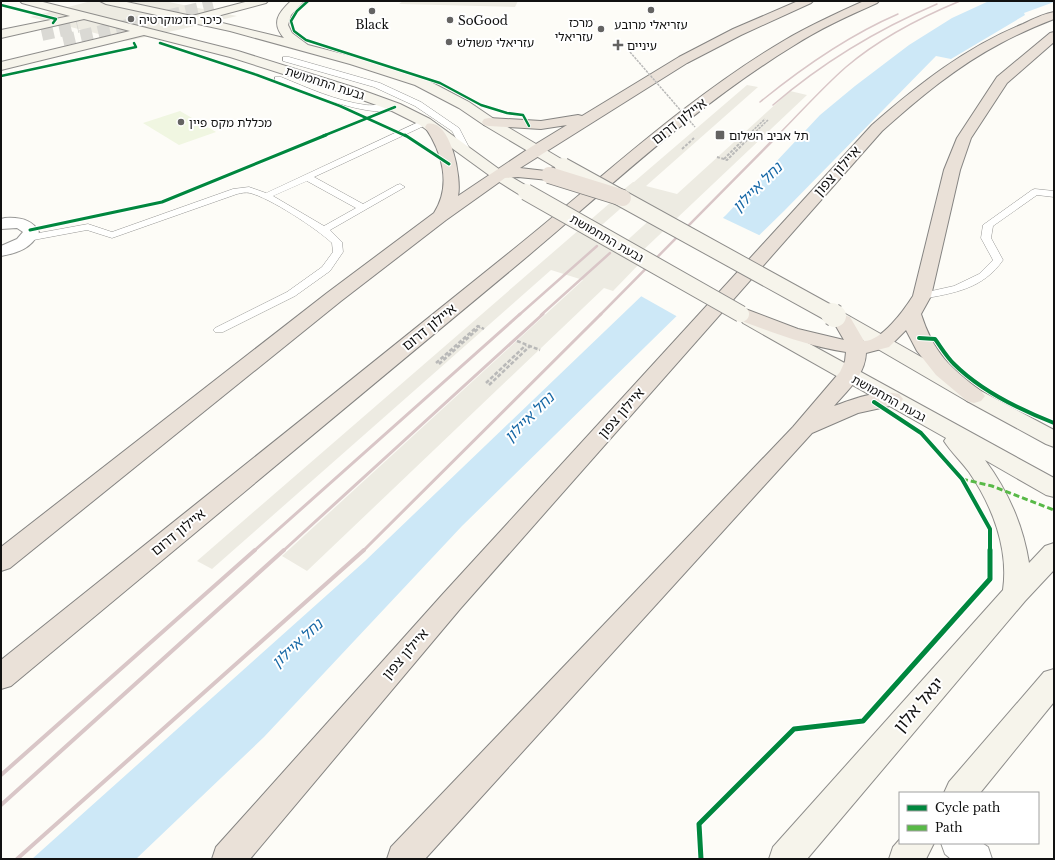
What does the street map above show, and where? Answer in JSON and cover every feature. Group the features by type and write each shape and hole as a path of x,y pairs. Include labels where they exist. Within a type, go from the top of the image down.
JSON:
{"highway":[{"path":"1,561 334,297 440,216 498,175 683,60 743,29 807,1"},
{"name":"איילון דרום","path":"1,677 572,211 634,157 698,105 762,59 811,31 873,1"},
{"name":"איילון צפון","path":"228,859 456,596 876,128 914,96 969,56 1006,35 1054,14"},
{"path":"813,346 876,346 882,343 911,314 922,296 952,170 964,138 1002,80 1054,36"},
{"path":"489,122 541,125 570,121 595,114"},
{"path":"428,124 438,134 446,151 451,175 450,196 440,216"},
{"path":"498,175 518,172 556,171"},
{"path":"911,314 914,327 935,362 951,378 974,396"},
{"path":"403,859 801,432 849,376 854,367 856,347 853,336 839,318"},
{"path":"801,432 849,407 862,403 892,399"}],"main road":[{"name":"גבעת התחמושת","path":"26,1 176,39 288,71 395,107 428,124 498,175 526,192 742,314 813,346 849,376 1054,489"},
{"name":"גבעת התחמושת","path":"106,1 194,18 305,47 420,82 464,105 536,150 556,171 623,198 839,318 974,396 1053,438"},
{"path":"1,34 145,1"},
{"path":"212,4 227,1"},
{"path":"1,66 262,1"},
{"path":"298,1 282,18 282,23 287,34 305,47"},
{"path":"1,45 42,35"},
{"path":"1,72 121,45 176,39"},
{"path":"1,54 63,40"},
{"path":"940,426 965,451 980,470 999,500 1011,534 1015,553 1019,578 1016,594"},
{"name":"יגאל אלון","path":"785,859 1016,594 1054,553"},
{"path":"961,792 1054,681"},
{"path":"905,859 917,844"}],"street":[{"path":"1,224 23,224 30,230 28,238 18,246 1,252"},
{"path":"958,844 976,859"}],"lane":[{"path":"286,59 377,86 418,104 456,130 468,153"},
{"path":"278,79 345,103 377,109 395,107"},
{"path":"266,196 428,124"},
{"path":"307,177 364,208"},
{"path":"324,230 400,187"},
{"path":"28,238 88,227 112,235 236,191 249,190 266,196 324,230 337,242 338,252 326,269 291,294 219,330"},
{"path":"922,296 956,289 983,276 998,260 986,238 988,225 1035,192 1048,192 1054,194"}],"path":[{"path":"630,52 695,127"},
{"path":"717,157 724,159 765,119 760,118"},
{"path":"680,148 687,150"},
{"path":"438,363 480,327 484,329"},
{"path":"517,341 540,350"},
{"path":"486,383 528,345"},
{"path":"489,385 528,345"}],"green space":[{"path":"180,111 216,132 179,145 143,123"}],"shaded area":[{"name":"כיכר הדמוקרטיה","path":"91,1 164,1 237,16 127,41 30,17"},
{"path":"403,1 518,1 515,7 399,4"},
{"path":"747,85 758,87 646,186 677,194 790,91 807,95 638,255 644,259 613,291 604,288 307,571 282,556 583,280 551,270 212,569 197,561 618,196 617,195","holes":["628,202 654,216 621,246 595,231"]}],"water":[{"name":"נחל איילון","path":"989,1 1054,2 1024,13 1025,15 951,59 936,56 784,211 462,526 264,737 136,859 32,859 365,561 726,215 820,115 909,45 952,18"}],"pier":[{"path":"721,217 761,236 678,317 639,295"}],"tunnel":[{"path":"63,40 213,5"},
{"path":"42,35 78,27"}],"railway":[{"path":"777,136 828,83 872,47 930,14 960,1"},
{"path":"773,105 811,75 851,48 871,36 937,4"},
{"path":"760,102 809,65 843,42 898,14"},
{"path":"600,315 778,135"},
{"path":"519,315 597,246"},
{"path":"541,315 610,253"},
{"path":"254,551 520,314"},
{"path":"283,551 543,314"},
{"path":"363,551 600,315"},
{"path":"1,775 255,550"},
{"path":"1,805 284,550"},
{"path":"17,859 364,550"}],"marked path":[{"path":"962,479 992,486 1054,510"}],"cycle path":[{"path":"308,1 297,11 291,21 294,31 306,40 440,83 481,105 507,113 523,115 529,126"},
{"path":"1,5 56,19 53,23"},
{"path":"1,76 136,47 134,43"},
{"path":"160,43 257,75 340,106 401,133 449,164"},
{"path":"30,230 91,216 145,207 162,202 395,107"},
{"path":"919,338 935,339 954,364 976,382 1014,405 1054,423"},
{"path":"701,859 699,824 794,729 863,721 990,579 990,529 962,479 921,433 874,402"}],"place":[{"name":"עזריאלי מרובע","path":"651,10"},
{"name":"Black","path":"372,11"},
{"name":"כיכר הדמוקרטיה","path":"131,19"},
{"name":"SoGood","path":"450,20"},
{"name":"מרכז עזריאלי","path":"601,29"},
{"name":"עזריאלי משולש","path":"449,42"},
{"name":"עיניים","path":"618,45"},
{"name":"מכללת מקס פיין","path":"181,122"},
{"name":"תל אביב השלום","path":"720,135"}]}
